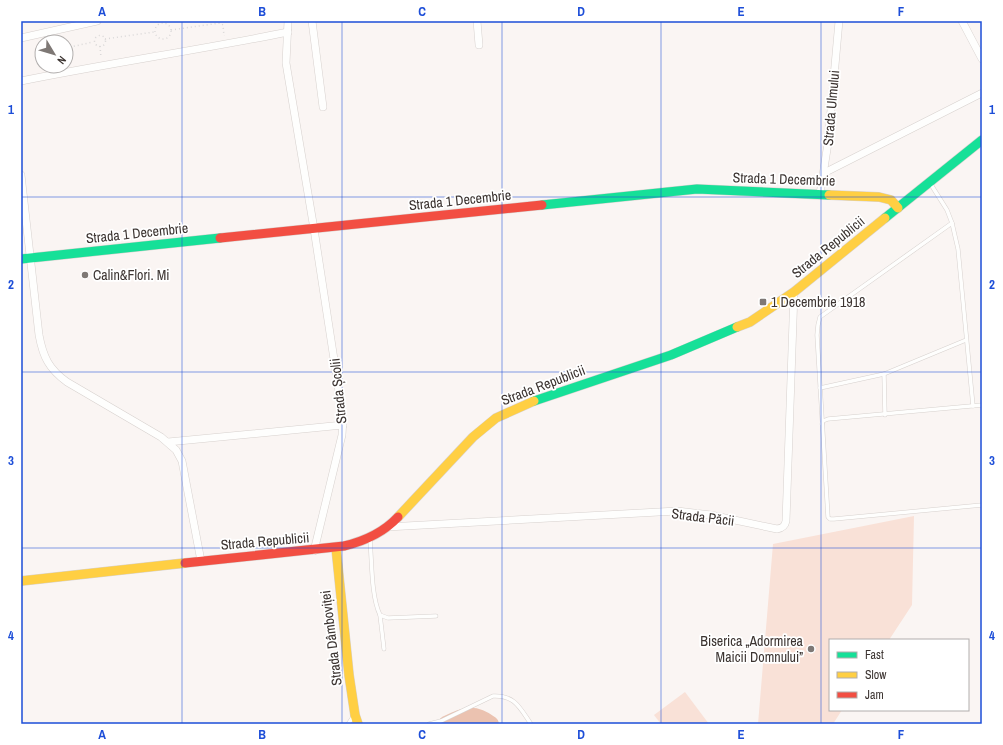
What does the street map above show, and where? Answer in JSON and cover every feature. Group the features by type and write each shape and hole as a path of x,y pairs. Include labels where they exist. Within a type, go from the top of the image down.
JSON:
{"main road":[{"name":"Strada Republicii","path":"21,581 201,561 314,551 350,546 370,538 387,527 479,431 496,418 526,404 671,355 750,322 794,292 982,140"},
{"name":"Strada 1 Decembrie","path":"26,259 696,189 884,197 891,200 898,208"},
{"name":"Strada Dâmboviței","path":"336,548 349,675 357,719"}],"street":[{"path":"21,38 97,21"},
{"name":"Strada Școlii","path":"288,21 286,63 314,229 342,408 343,425 314,551"},
{"path":"312,21 324,107"},
{"path":"477,21 479,45"},
{"name":"Strada Ulmului","path":"820,194 824,173 839,21"},
{"path":"962,21 982,59"},
{"path":"21,81 150,56 224,45 288,32"},
{"path":"824,173 982,93"},
{"path":"21,175 26,259 41,346 47,362 52,370 67,382 168,442 176,450 182,462 201,561"},
{"name":"Strada Păcii","path":"387,527 677,511 711,515 777,529 781,528 785,525 786,521 794,292"},
{"path":"168,442 343,425"}],"lane":[{"path":"930,182 947,210 952,223 958,250 973,406"},
{"path":"952,223 820,317 817,335 828,517 830,519 982,504"},
{"path":"820,388 884,374 966,340"},
{"path":"884,374 885,414"},
{"path":"822,425 824,421 828,419 982,405"},
{"path":"370,538 375,599 380,615 384,649"},
{"path":"380,615 388,618 436,616"},
{"path":"429,724 441,721 493,696 502,696 516,703 531,724"},
{"path":"348,724 357,719"}],"path":[{"path":"160,22 166,23 170,26 171,30 169,36 165,39 160,38 154,32 156,26 160,22"},
{"path":"171,30 220,23 223,25 224,45"},
{"path":"94,42 96,36 99,35 105,39 154,32"},
{"path":"100,46 105,42 105,39"},
{"path":"94,42 97,46 100,46"},
{"path":"74,46 94,42"},
{"path":"100,46 102,65"}],"shaded area":[{"path":"914,516 912,605 890,639 829,639 829,711 841,711 833,724 758,724 773,544"},
{"path":"685,692 709,724 661,724 654,715"}],"waterway":[{"path":"446,724 458,718 469,716 479,717 491,724"}],"traffic: fast":[{"path":"885,218 982,140"},
{"path":"542,205 697,189 829,195"},
{"path":"21,259 220,238"},
{"path":"534,401 671,355 737,327"}],"traffic: slow":[{"path":"829,195 879,197 891,200 898,208"},
{"path":"737,327 750,322 794,292 885,218"},
{"path":"398,517 473,437 496,418 534,401"},
{"path":"336,548 349,675 355,715 358,724"},
{"path":"21,581 185,563"}],"traffic: jam":[{"path":"220,238 542,205"},
{"path":"185,563 344,546 373,536 386,528 398,517"}],"place":[{"name":"Calin&Flori. Mi","path":"85,275"},
{"name":"1 Decembrie 1918","path":"763,302"},
{"name":"Biserica „Adormirea Maicii Domnului”","path":"811,649"}]}
